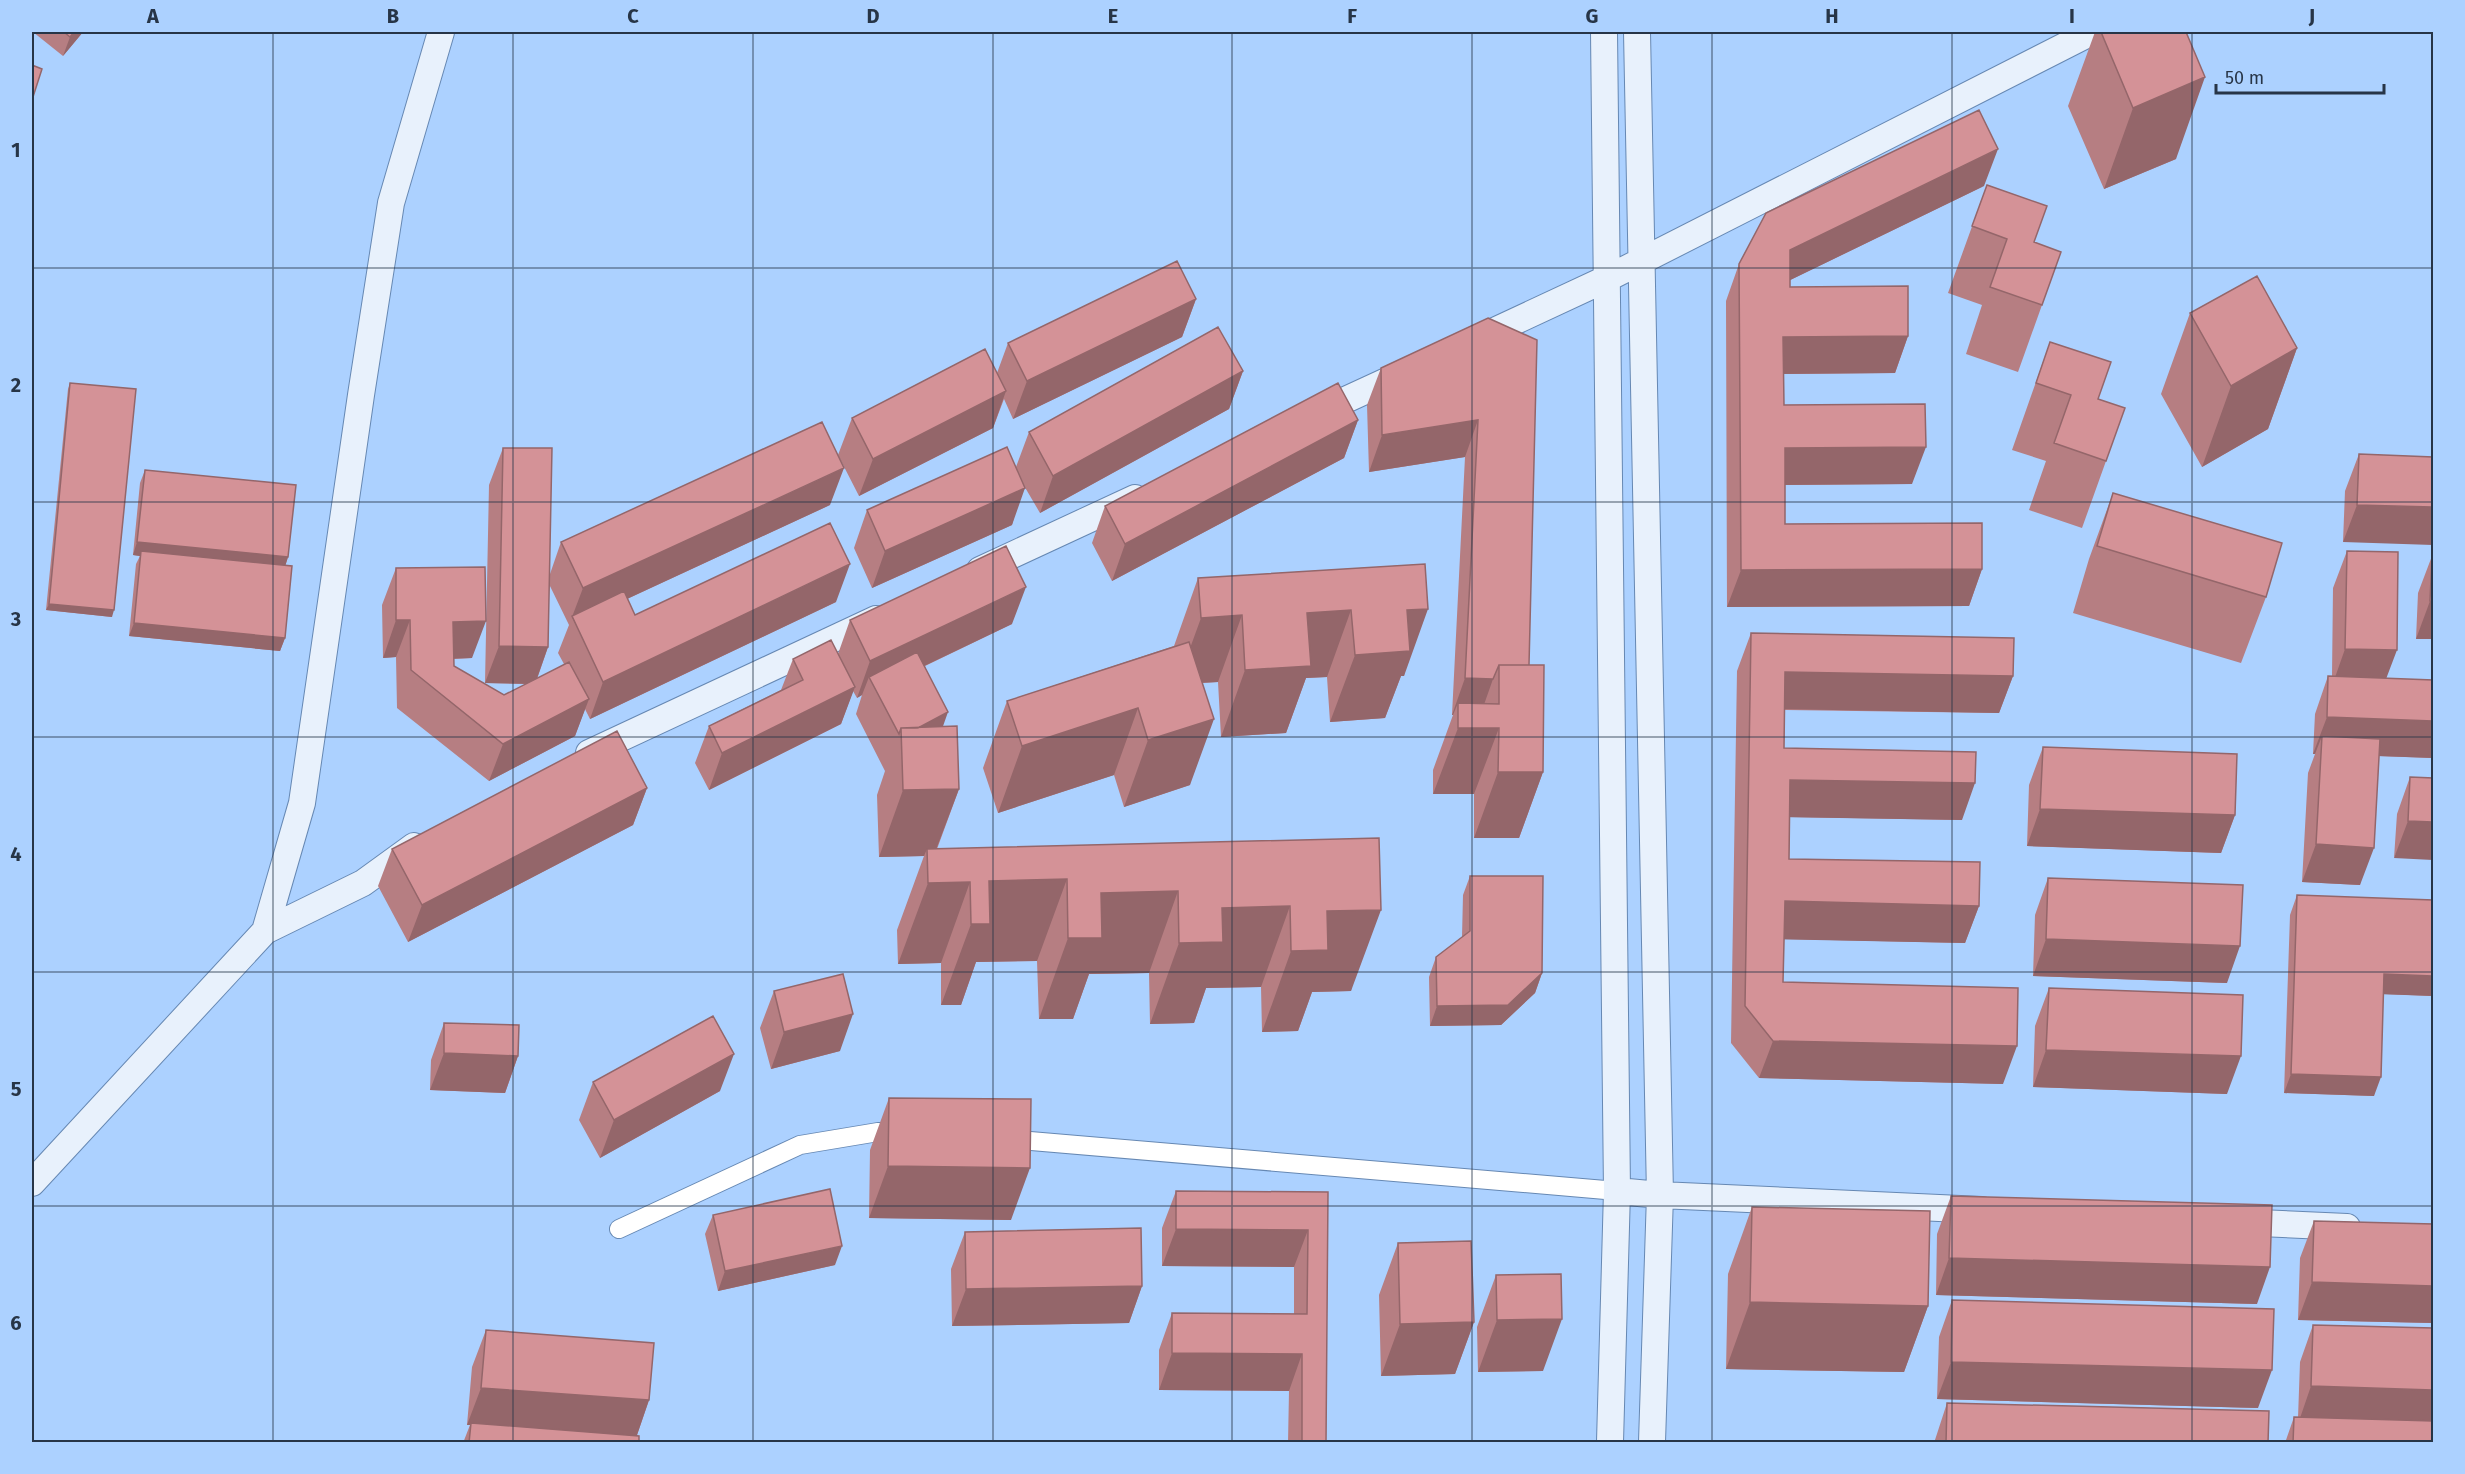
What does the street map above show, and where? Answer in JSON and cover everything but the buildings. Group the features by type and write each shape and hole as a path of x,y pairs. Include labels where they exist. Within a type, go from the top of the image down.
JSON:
{"main road":[{"path":"265,931 302,803 391,203 441,32"},
{"path":"1605,32 1617,1191 1610,1443"},
{"path":"1637,32 1660,1195 1652,1443"},
{"path":"1457,348 1608,278 1641,259 2092,32"},
{"path":"1295,423 1425,363"},
{"path":"961,579 1155,489"},
{"path":"562,765 897,609"},
{"path":"32,1183 265,931 363,883 438,830"},
{"path":"1617,1191 2005,1211"},
{"path":"2219,1221 2374,1229"}],"street":[{"path":"620,1229 800,1145 878,1132 922,1134"},
{"path":"988,1137 1617,1191"}]}
